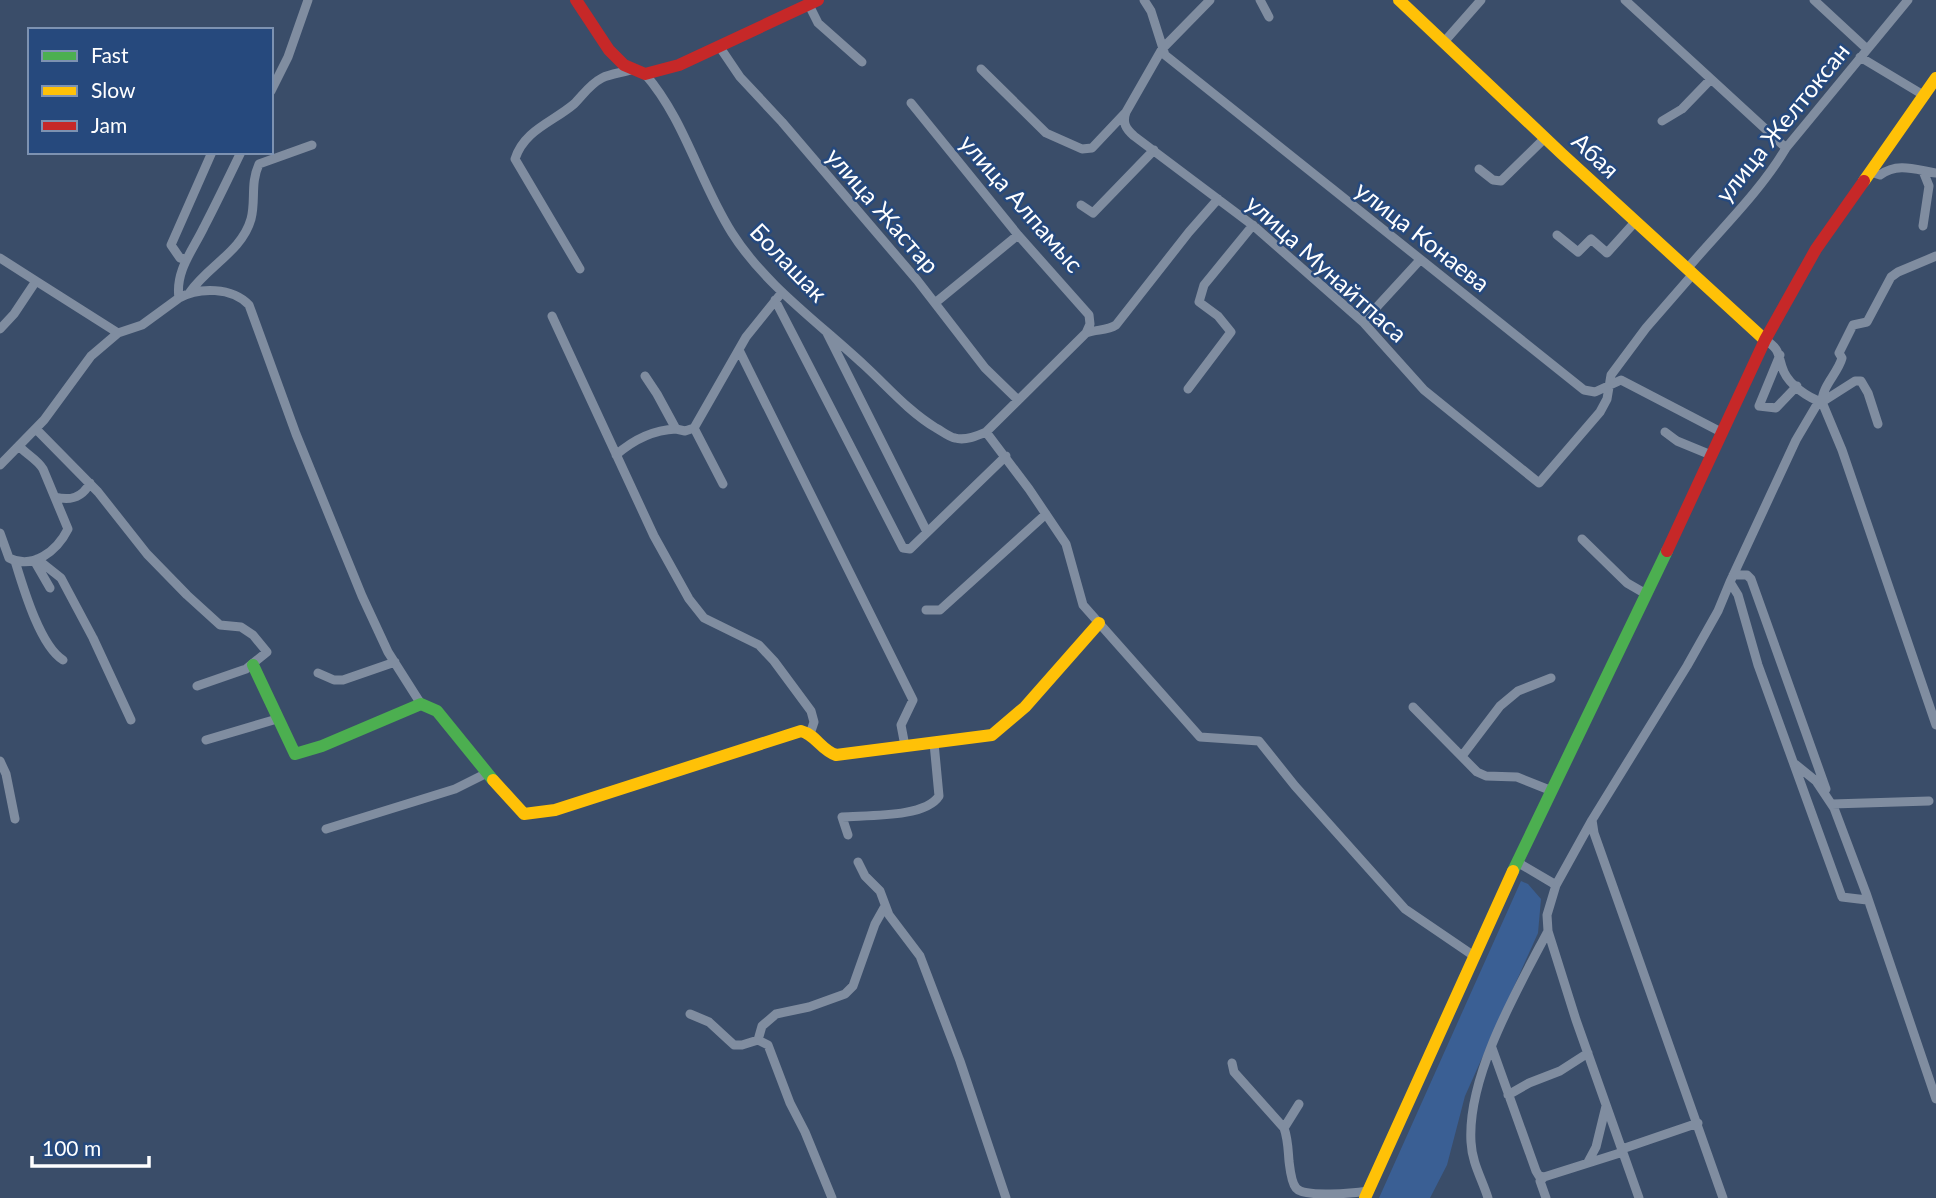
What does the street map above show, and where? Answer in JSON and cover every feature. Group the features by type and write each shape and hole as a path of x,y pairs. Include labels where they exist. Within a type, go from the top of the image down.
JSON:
{"street":[{"path":"576,0 609,50 624,65 639,71"},
{"name":"улица Конаева","path":"1144,0 1152,11 1164,55 1584,390 1595,392 1621,380 1721,432"},
{"path":"981,69 1046,133 1082,149 1092,148 1126,112 1162,49 1210,0"},
{"path":"1260,0 1269,17"},
{"name":"Абая","path":"1399,0 1765,340"},
{"path":"1444,42 1481,0"},
{"path":"1625,0 1786,148"},
{"path":"1814,0 1867,49"},
{"name":"улица Желтоксан","path":"1539,484 1600,412 1611,375 1629,349 1786,148 1908,0"},
{"path":"273,87 288,57 306,1"},
{"path":"580,269 515,159 527,138 565,111 597,81 605,76 679,65 813,2 818,23 862,62"},
{"name":"улица Жастар","path":"719,46 740,77 782,122 935,303 985,368 1018,400"},
{"path":"1860,57 1925,96"},
{"name":"Болашак","path":"639,71 674,113 732,233 782,292 915,415 954,438 975,437 986,432"},
{"path":"1232,1063 1234,1072 1284,1128 1296,1189 1302,1193 1366,1194 1517,862 1765,340 1816,249 1936,78"},
{"path":"1662,121 1682,110 1710,79"},
{"name":"улица Алпамыс","path":"911,103 1018,235 1090,315 1086,333"},
{"name":"улица Мунайтпаса","path":"1126,112 1124,123 1127,130 1252,225 1363,322 1424,390 1539,484"},
{"path":"1479,169 1493,180 1501,181 1545,138"},
{"path":"0,465 36,429 91,356 118,333 142,325 190,292 230,252 251,219 252,185 259,164 312,145"},
{"path":"1081,205 1093,213 1154,150"},
{"path":"186,259 180,258 171,245 211,154"},
{"path":"179,298 178,289 186,259 240,154"},
{"path":"1871,172 1880,175 1897,167 1936,173"},
{"path":"1923,171 1929,186 1923,226"},
{"path":"1218,198 1116,325 1110,329 1086,333 986,432 1006,456 1066,544 1083,605 1200,737 1259,741 1303,795 1405,909 1474,956"},
{"path":"1557,235 1578,252 1591,239 1607,253 1635,222"},
{"path":"1188,389 1231,332 1218,316 1199,302 1199,295 1203,285 1252,225"},
{"path":"935,303 1018,235"},
{"path":"1639,1198 1548,931 1548,915 1556,885 1718,611 1796,440 1839,369 1842,358 1839,353 1844,339 1853,325 1867,322 1891,277 1936,256"},
{"path":"0,258 118,333"},
{"path":"1363,322 1420,260"},
{"path":"0,329 14,314 36,281"},
{"path":"190,292 228,292 241,296 249,305 307,461 388,652 421,704 437,711 524,814 541,813 801,731 810,734 829,754 836,755 992,735 1041,689 1099,623"},
{"path":"616,455 636,440 667,429 685,431 694,428 740,352 746,337 782,292"},
{"path":"775,300 903,548 910,549 1006,456"},
{"path":"552,316 654,536 689,599 704,618 759,645 774,661 811,711 814,722 810,734"},
{"path":"825,329 927,532"},
{"path":"1765,340 1775,346 1784,373 1806,396 1821,402 1842,450 1932,702 1936,725"},
{"path":"740,352 913,700 901,725 905,746"},
{"path":"1780,355 1759,406 1776,408 1797,387"},
{"path":"645,376 676,429"},
{"path":"1821,402 1855,381 1861,382 1868,393 1878,424"},
{"path":"694,428 723,484"},
{"path":"36,429 90,483 147,554 212,618 220,625 241,627 253,635 267,652 253,666 197,686"},
{"path":"1665,432 1677,441 1711,455"},
{"path":"0,533 9,558 29,563 54,548 68,529 39,462 19,446"},
{"path":"55,497 65,501 71,499 88,488 90,483"},
{"path":"926,610 940,610 1046,514"},
{"path":"1582,539 1627,583 1646,594"},
{"path":"36,560 50,588"},
{"path":"36,560 61,579 93,638 131,720"},
{"path":"15,561 38,626 45,640 63,660"},
{"path":"1731,579 1747,575 1751,579 1936,1099"},
{"path":"1731,579 1758,665 1842,897 1867,900"},
{"path":"318,673 334,680 343,680 396,662"},
{"path":"253,666 295,754 300,755 421,704"},
{"path":"1462,756 1500,706 1518,691 1551,678"},
{"path":"1413,707 1476,772 1486,776 1517,777 1552,791"},
{"path":"206,740 277,719"},
{"path":"848,835 842,817 912,811 932,805 936,801 939,796 934,743"},
{"path":"0,761 6,774 15,819"},
{"path":"1793,763 1816,781 1830,802"},
{"path":"326,829 455,789 487,773"},
{"path":"1830,802 1929,801"},
{"path":"1592,820 1594,834 1723,1198"},
{"path":"858,862 865,876 880,891 884,908 920,956 960,1061 1006,1198"},
{"path":"1517,862 1556,885"},
{"path":"758,1040 762,1026 776,1014 835,998 845,994 853,986 871,934 884,908"},
{"path":"1488,1198 1475,1168 1471,1140 1474,1100 1491,1047 1548,931"},
{"path":"690,1014 709,1022 734,1045 758,1040 768,1045 832,1198"},
{"path":"1491,1047 1547,1198"},
{"path":"1508,1095 1560,1071 1588,1053"},
{"path":"1284,1128 1299,1104"},
{"path":"1588,1163 1596,1147 1606,1104"},
{"path":"1541,1178 1698,1123"},
{"path":"1547,1198 1550,1181 1558,1173"}],"shaded area":[{"path":"1521,881 1528,884 1541,899 1538,933 1465,1096 1447,1165 1430,1198 1379,1198"}],"traffic: fast":[{"path":"1513,871 1667,551"},
{"path":"253,665 295,754 322,746 421,704 437,711 493,780"}],"traffic: slow":[{"path":"1399,0 1765,340"},
{"path":"1864,181 1936,78"},
{"path":"493,780 524,814 555,810 801,731 836,755 992,735 1025,707 1099,623"},
{"path":"1365,1198 1513,871"}],"traffic: jam":[{"path":"576,0 609,50 624,65 645,74 679,65 818,0"},
{"path":"1667,551 1765,340 1816,249 1864,181"}]}
